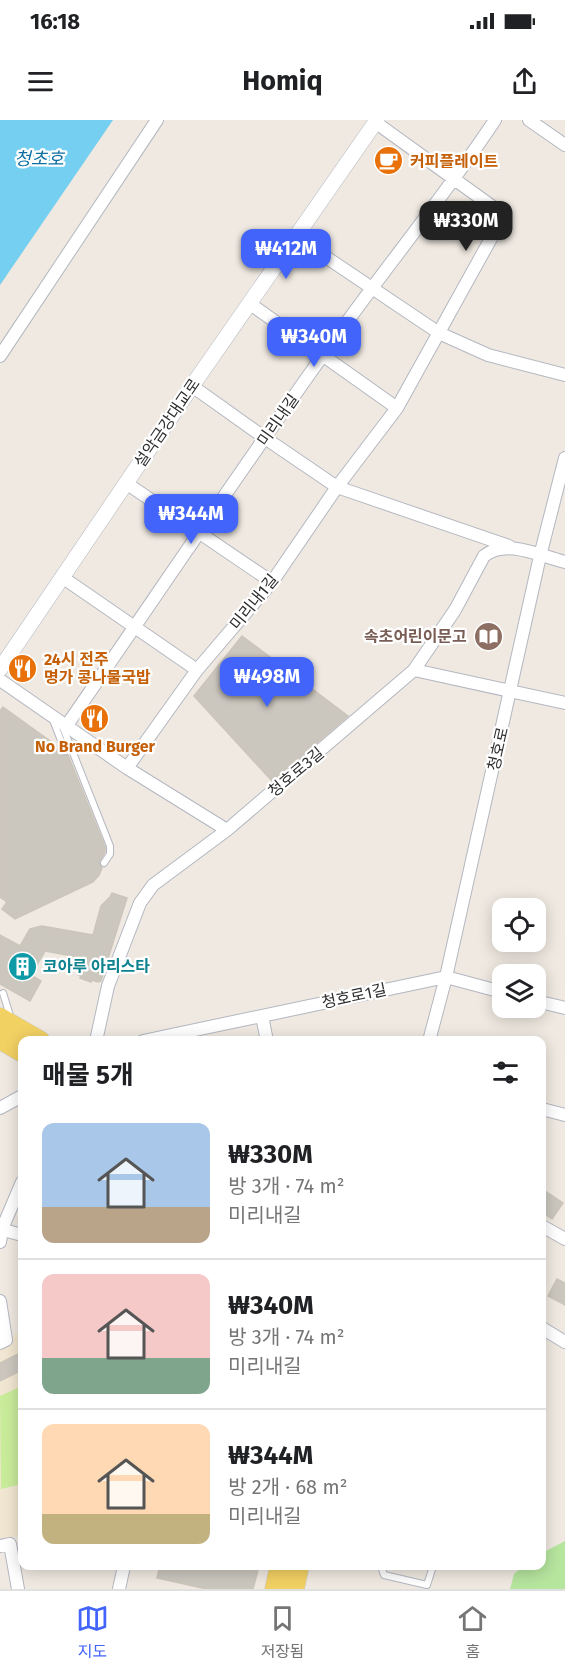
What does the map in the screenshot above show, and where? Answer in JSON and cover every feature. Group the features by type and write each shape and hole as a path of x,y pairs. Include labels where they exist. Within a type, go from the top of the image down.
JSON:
{"main road":[{"path":"5,1028 27,1036"},
{"path":"5,1028 18,1046"},
{"path":"275,1589 294,1577"}],"street":[{"path":"0,356 158,120"},
{"name":"미리내길","path":"59,720 135,627 322,356 371,288 455,180 495,120"},
{"path":"529,120 565,145"},
{"path":"376,121 455,180"},
{"name":"설악금강대교로","path":"0,669 376,121"},
{"name":"미리내1길","path":"127,768 197,669 272,582 337,487 397,408 439,333 504,215 455,180"},
{"path":"296,237 439,333 488,354 565,375"},
{"path":"249,303 397,408"},
{"path":"192,386 337,487 517,548"},
{"name":"청호로","path":"430,1036 446,977 540,556 565,458"},
{"path":"126,483 272,582"},
{"name":"청호로3길","path":"97,1036 108,986 140,903 153,885 227,830 414,670 455,610 484,556 496,548 517,548 565,562"},
{"path":"62,577 197,669"},
{"path":"414,670 565,703"},
{"path":"0,680 127,768 227,830"},
{"path":"446,977 492,989"},
{"name":"청호로1길","path":"167,1036 446,977"},
{"path":"546,1003 565,1008"},
{"path":"262,1016 266,1036"},
{"path":"0,1108 18,1098"},
{"path":"546,1109 565,1115"},
{"path":"18,1191 0,1233 18,1235"},
{"path":"546,1228 565,1239"},
{"path":"0,1301 6,1340 0,1343"},
{"path":"546,1330 565,1342"},
{"path":"0,1546 10,1544 18,1589"},
{"path":"119,1589 123,1570"}],"lane":[{"path":"59,720 65,751"},
{"path":"59,720 110,846 110,854 104,863"},
{"path":"3,992 5,1028"},
{"path":"382,1570 384,1575 427,1585 432,1570"}],"shaded area":[{"path":"18,1333 18,1536 0,1538 0,1350 10,1345 9,1337"}],"green space":[{"path":"18,1388 18,1485 1,1489 0,1396"},
{"path":"565,1541 565,1589 510,1589 514,1574 518,1570 546,1570 546,1551"}],"water":[{"name":"청초호","path":"0,120 113,120 0,285"}],"building":[{"path":"242,636 348,716 272,781 194,696"},
{"path":"3,707 57,746 62,755 68,755 105,847 105,852 99,862 102,868 93,882 15,919 2,909 7,902 0,897 0,711"},
{"path":"112,893 127,898 101,981 92,980 91,982 80,978 81,976 78,975 83,958 45,951 31,975 41,981 30,1001 0,984 0,935 20,946 30,929 42,926 93,935 101,906"},
{"path":"546,1192 563,1203 552,1219 546,1215"},
{"path":"557,1279 565,1283 565,1305 548,1296"},
{"path":"18,1354 18,1372 0,1381 0,1363"},
{"path":"159,1570 258,1570 253,1589 207,1589 157,1578"}],"place":[{"name":"커피플레이트","path":"389,161"},
{"name":"속초어린이문고","path":"488,636"},
{"name":"24시 전주 명가 콩나물국밥","path":"23,668"},
{"name":"No Brand Burger","path":"95,718"},
{"name":"코아루 아리스타","path":"22,966"}]}
